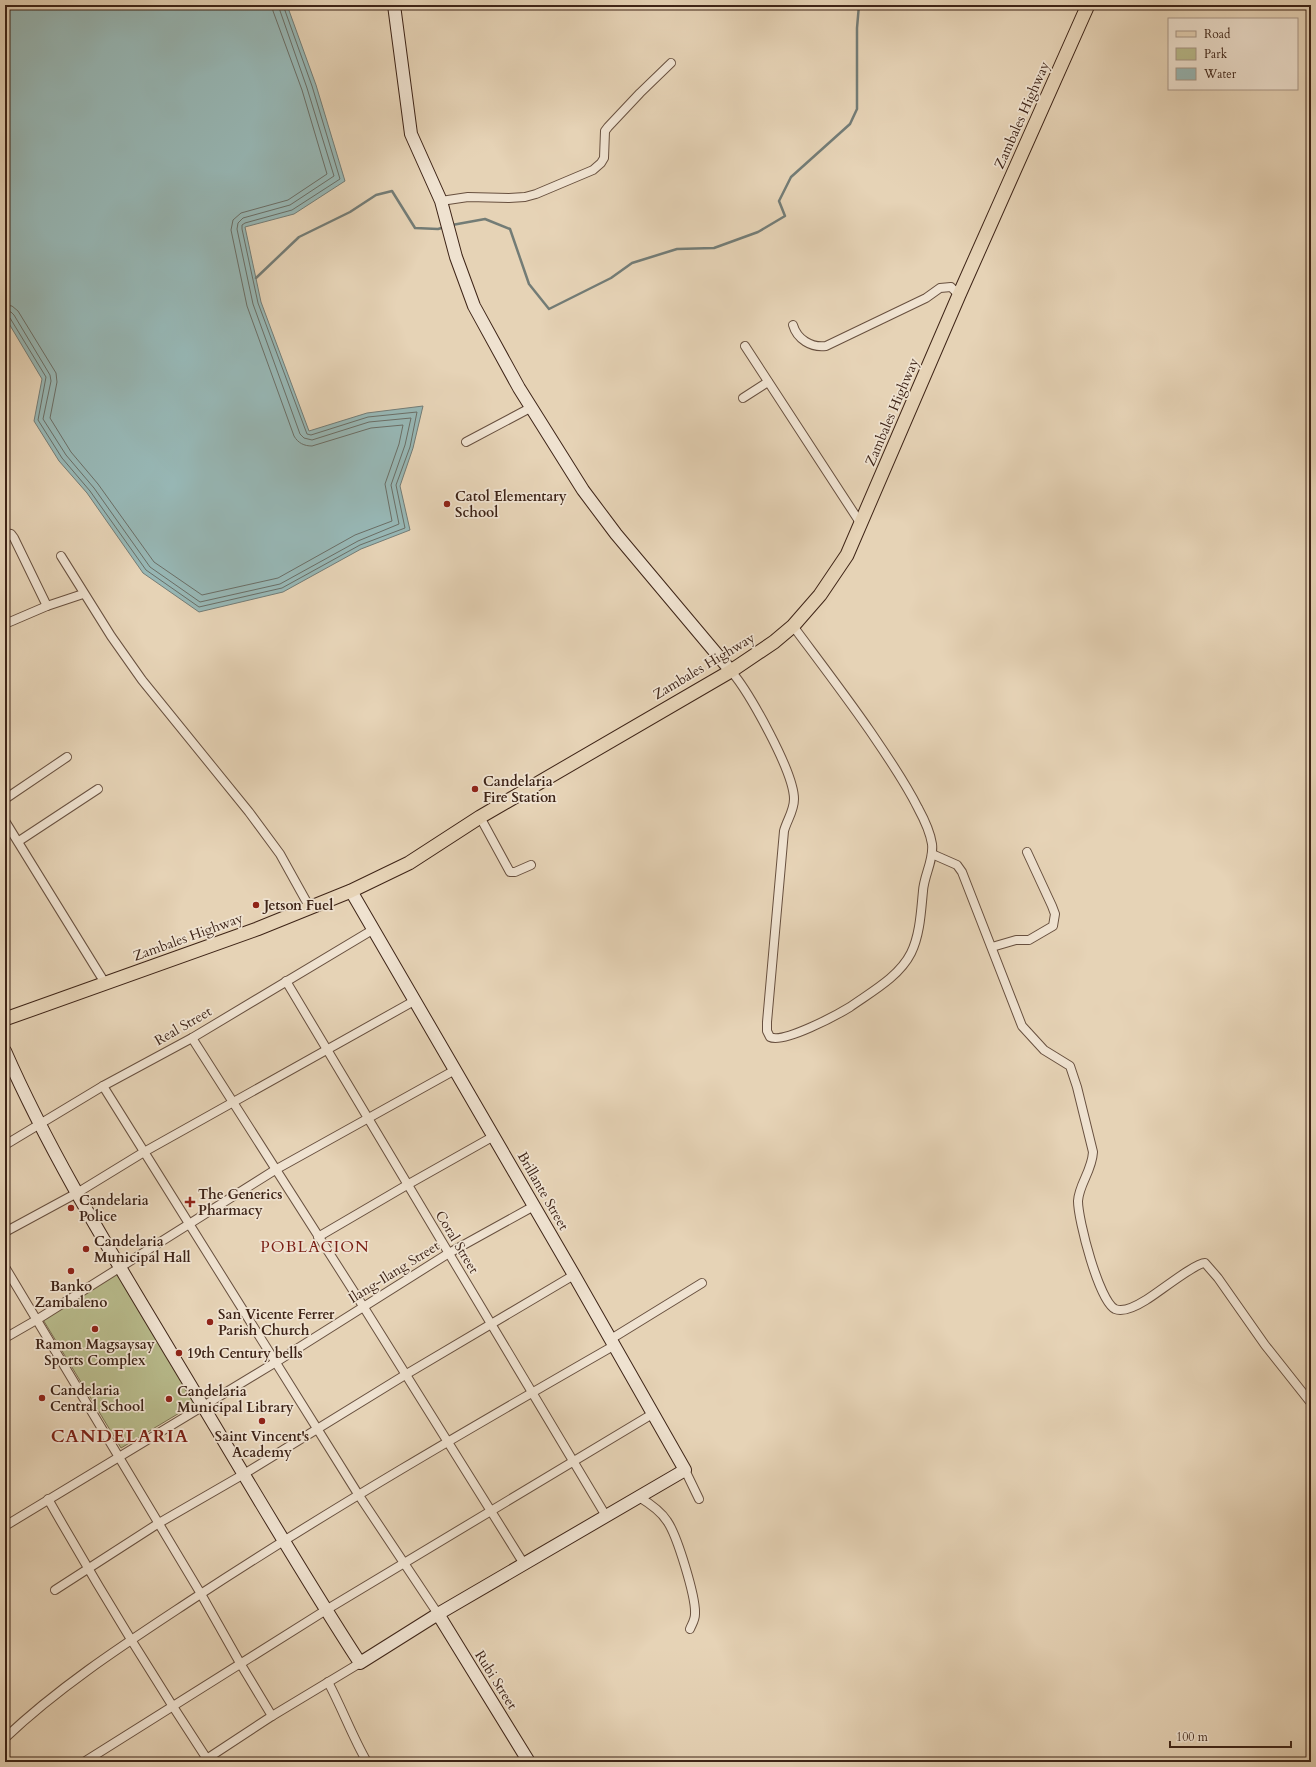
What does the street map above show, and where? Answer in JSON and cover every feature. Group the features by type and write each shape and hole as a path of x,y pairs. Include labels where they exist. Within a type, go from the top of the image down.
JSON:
{"main road":[{"name":"Zambales Highway","path":"5,1019 225,942 351,891 409,863 480,817 731,671 774,642 794,626 834,575 847,555 1088,5"}],"street":[{"path":"394,5 411,134 442,204 460,271 474,306 519,388 583,490 656,583 741,683 780,755 794,799 793,807 784,831 767,1022 767,1030 770,1037 776,1040 812,1027 846,1010 886,982 901,967 910,954 915,942 923,887 932,854 931,837 927,825 904,780 844,692 825,670 794,626"},
{"path":"442,204 468,197 525,197 536,194 593,170 604,158 605,131 640,93 672,63"},
{"path":"793,325 796,333 803,340 815,346 826,346 926,298 944,287 951,287 960,295"},
{"path":"745,346 861,524"},
{"path":"743,398 768,382"},
{"path":"466,442 532,407"},
{"path":"5,534 11,534 14,538 47,606"},
{"path":"61,556 83,594 142,680 250,812 280,854 310,908"},
{"path":"5,624 47,606 83,594"},
{"path":"5,799 67,757"},
{"path":"19,842 98,789"},
{"path":"480,817 510,872 514,872 531,865"},
{"path":"5,821 105,983"},
{"path":"992,947 1016,940 1029,940 1053,926 1055,914 1027,852"},
{"path":"932,854 957,865 962,872 1022,1026 1044,1050 1070,1066 1093,1152 1092,1163 1080,1194 1079,1216 1096,1277 1110,1306 1116,1310 1131,1308 1163,1290 1194,1267 1204,1263 1218,1278 1265,1345 1311,1403"},
{"name":"Brillante Street","path":"351,891 654,1413 685,1470"},
{"name":"Real Street","path":"5,1145 103,1086 192,1038 374,929"},
{"name":"Coral Street","path":"286,981 531,1393 606,1516"},
{"path":"5,1232 77,1192 144,1152 414,1001"},
{"path":"192,1038 363,1306 524,1564"},
{"path":"5,1052 24,1094 77,1192 120,1267 244,1474 282,1541 360,1663"},
{"path":"5,1338 38,1319 275,1170 368,1120 456,1070"},
{"path":"103,1086 276,1362 316,1429 438,1614"},
{"path":"318,1237 494,1136"},
{"name":"Ilang-Ilang Street","path":"5,1526 203,1407 449,1253 534,1206"},
{"path":"5,1267 38,1319 272,1716"},
{"path":"55,1590 159,1523 244,1474 405,1374 574,1275"},
{"path":"5,1738 52,1695 282,1541 358,1494 531,1393 613,1342 702,1283"},
{"path":"84,1762 326,1610 654,1413"},
{"path":"48,1499 88,1568 205,1760 272,1716 438,1614 685,1470 699,1499"},
{"path":"639,1497 662,1514 671,1528 685,1566 695,1602 694,1620 690,1629"},
{"name":"Rubi Street","path":"438,1614 529,1762"},
{"path":"328,1682 341,1707 354,1740 367,1762"}],"green space":[{"path":"118,1273 196,1403 121,1448 42,1318"}],"water":[{"path":"5,5 287,5 316,85 345,181 294,214 245,227 261,302 309,431 367,413 423,406 413,448 400,486 410,530 361,549 283,592 199,612 143,573 87,493 59,461 34,421 42,379 5,317"}],"waterway":[{"path":"452,225 485,219 510,229 529,284 549,309 611,278 632,263 677,249 714,248 758,232 785,216 779,201 791,177 850,124 857,109 857,28 859,5"},
{"path":"256,278 299,237 350,212 376,195 392,191 415,228 438,229 445,227"}],"place":[{"name":"Catol Elementary School","path":"447,504"},
{"name":"Candelaria Fire Station","path":"475,789"},
{"name":"Jetson Fuel","path":"256,905"},
{"name":"The Generics Pharmacy","path":"190,1202"},
{"name":"Candelaria Police","path":"71,1208"},
{"name":"Candelaria Municipal Hall","path":"86,1249"},
{"name":"Banko Zambaleno","path":"71,1271"},
{"name":"San Vicente Ferrer Parish Church","path":"210,1322"},
{"name":"Ramon Magsaysay Sports Complex","path":"95,1329"},
{"name":"19th Century bells","path":"179,1353"},
{"name":"Candelaria Central School","path":"42,1398"},
{"name":"Candelaria Municipal Library","path":"169,1399"},
{"name":"Saint Vincent's Academy","path":"262,1421"}],"district":[{"name":"POBLACION","path":"315,1247"},
{"name":"CANDELARIA","path":"120,1436"}]}
